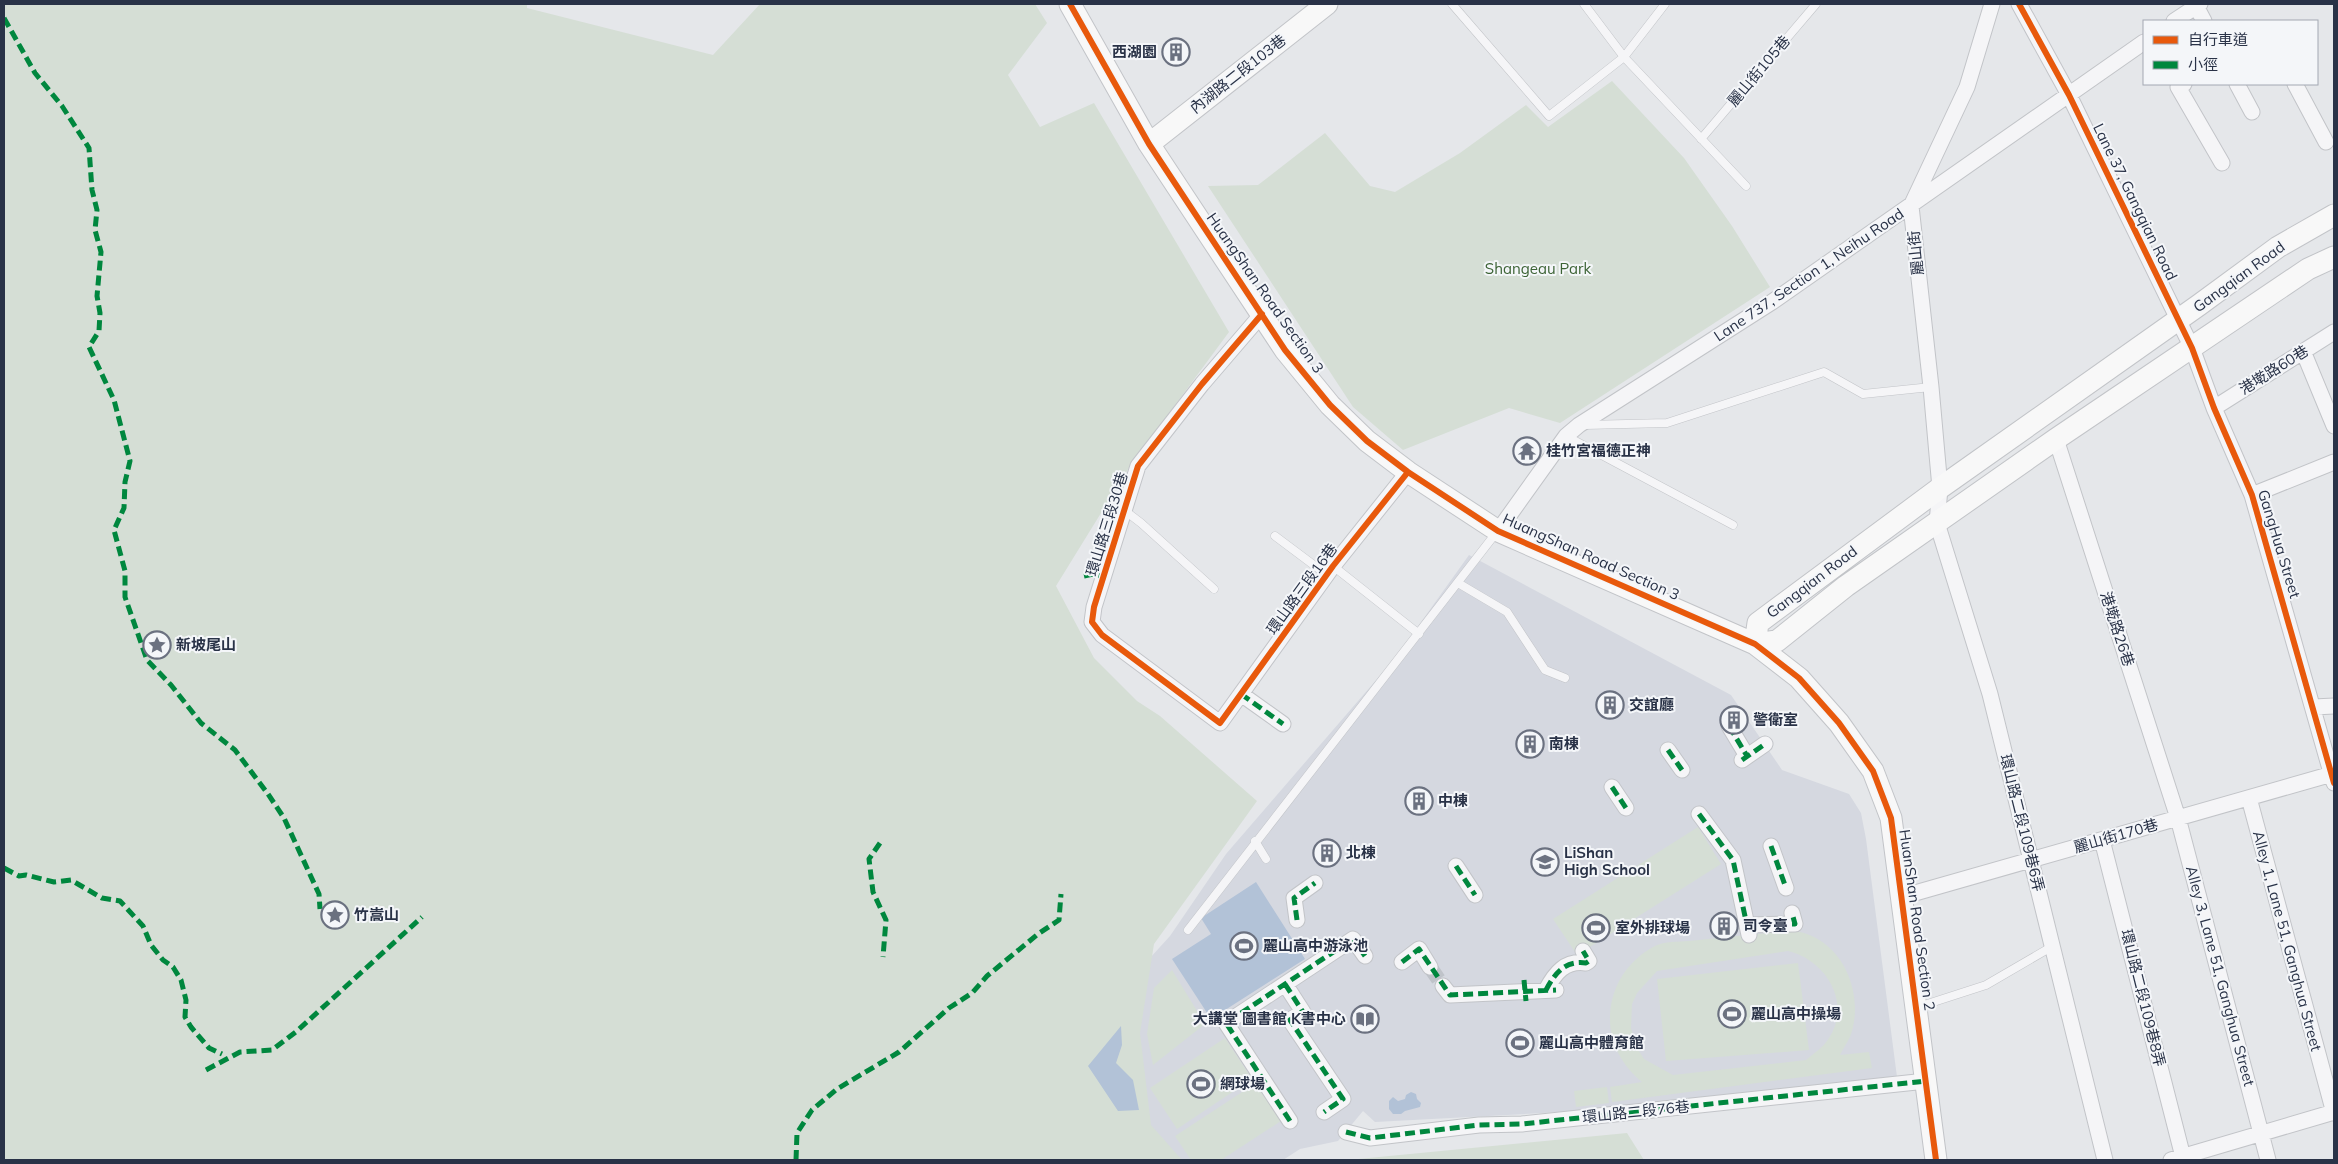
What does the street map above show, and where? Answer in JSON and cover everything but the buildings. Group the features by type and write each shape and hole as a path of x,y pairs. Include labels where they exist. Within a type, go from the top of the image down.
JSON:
{"street":[{"name":"HuangShan Road Section 3","path":"1070,4 1149,144 1285,350 1330,405 1367,441 1408,472 1498,531 1755,644"},
{"name":"內湖路二段103巷","path":"1149,144 1327,4"},
{"path":"1911,206 1967,87 1992,4"},
{"name":"Lane 37, Gangqian Road","path":"2019,4 2069,95 2178,320"},
{"path":"2175,20 2197,5 2204,20"},
{"name":"Lane 737, Section 1, Neihu Road","path":"1498,531 1566,436 1579,425 1772,302 2143,43"},
{"path":"2182,85 2178,87 2222,163"},
{"path":"2238,85 2252,112"},
{"path":"2296,85 2326,142"},
{"name":"麗山街","path":"1911,206 1940,488"},
{"name":"Gangqian Road","path":"2334,215 2278,247 1940,488 1758,623 1755,644 1776,641 1846,586 2056,439 2308,269 2334,257"},
{"name":"環山路三段30巷","path":"1220,722 1117,649 1092,622 1094,607 1138,466 1202,384 1262,314"},
{"name":"GangHua Street","path":"2178,320 2192,348 2214,408 2252,495 2333,779"},
{"name":"港墘路60巷","path":"2214,408 2334,332"},
{"path":"2303,351 2334,426"},
{"name":"港墘路26巷","path":"2056,439 2178,818"},
{"path":"2252,495 2334,462"},
{"name":"環山路三段16巷","path":"1220,722 1330,570 1408,472"},
{"name":"環山路二段109巷6弄","path":"1940,488 1937,523 1990,694 2105,1160"},
{"name":"HuanShan Road Section 2","path":"1755,644 1799,678 1839,722 1873,771 1890,818 1936,1160"},
{"path":"1241,694 1283,724"},
{"path":"2314,707 2334,706"},
{"path":"1729,726 1744,758 1765,744"},
{"path":"1668,750 1682,770"},
{"name":"麗山街170巷","path":"1901,897 2249,798 2333,779"},
{"path":"1612,787 1626,808"},
{"name":"Alley 1, Lane 51, Ganghua Street","path":"2249,798 2334,1112"},
{"path":"1698,814 1733,860 1748,930 1795,924 1792,913"},
{"name":"Alley 3, Lane 51, Ganghua Street","path":"2178,818 2268,1160"},
{"name":"環山路二段109巷8弄","path":"2102,840 2177,1158"},
{"path":"1771,846 1786,888"},
{"path":"1456,866 1474,895"},
{"path":"1296,920 1294,898 1315,883"},
{"path":"1290,1121 1226,1022 1353,939 1364,956"},
{"path":"1402,962 1418,949 1430,967"},
{"path":"1443,986 1450,995 1551,990 1555,973 1576,962 1586,963 1589,961 1583,951"},
{"path":"1285,984 1303,1012 1290,1020 1343,1099 1324,1112"},
{"name":"環山路二段76巷","path":"1346,1132 1370,1138 1478,1125 1522,1124 1926,1082"},
{"path":"2177,1158 2334,1112"}],"lane":[{"path":"1452,4 1549,116 1624,57 1665,4"},
{"path":"1584,4 1624,57 1746,186"},
{"name":"麗山街105巷","path":"1701,139 1816,4"},
{"path":"1579,425 1667,423 1824,372 1863,394 1931,387"},
{"path":"1566,436 1733,525"},
{"path":"1124,510 1141,522 1214,589"},
{"path":"1188,930 1255,841 1498,531"},
{"path":"1275,536 1330,570 1419,634"},
{"path":"1458,583 1507,612 1545,670 1564,678"},
{"path":"1255,841 1266,859"},
{"path":"1916,1007 1986,985 2053,946"}],"shaded area":[{"name":"LiShan High School","path":"1469,555 1731,695 1782,770 1849,794 1861,813 1866,839 1897,1077 1561,1112 1375,1122 1363,1111 1338,1141 1300,1149 1283,1160 1157,1160 1079,1036 1170,936 1226,854 1396,657"}],"green space":[{"path":"4,4 527,4 527,8 713,55 760,4 1035,4 1047,23 1008,75 1040,127 1094,103 1229,332 1130,466 1056,586 1094,658 1137,701 1160,716 1257,801 1154,944 1140,1033 1151,1125 1182,1160 4,1160"},
{"name":"Shangeau Park","path":"1612,81 1684,158 1732,226 1770,287 1560,423 1509,408 1403,450 1353,407 1208,186 1258,185 1325,133 1370,186 1395,192 1460,153 1526,105 1548,127"},
{"path":"1698,827 1721,864 1577,955 1553,919"},
{"path":"1777,932 1800,932 1815,938 1828,946 1838,957 1852,985 1855,1000 1855,1016 1852,1031 1840,1055 1869,1052 1872,1068 1612,1102 1610,1087 1642,1082 1628,1069 1618,1053 1610,1026 1611,1005 1614,994 1629,966 1645,952 1663,943","holes":["1788,951 1814,963 1824,973 1836,997 1838,1011 1835,1025 1827,1042 1806,1060 1673,1075 1644,1059 1637,1048 1631,1028 1632,1004 1637,993 1657,971"]},
{"name":"麗山高中操場","path":"1798,963 1809,1050 1666,1061 1657,979"},
{"path":"1172,970 1205,1024 1153,1065 1147,1034 1154,988"},
{"name":"網球場","path":"1225,1038 1252,1079 1177,1129 1150,1088"},
{"path":"1256,1083 1281,1121 1221,1160 1191,1160 1175,1136"},
{"path":"1607,1087 1609,1103 1576,1107 1574,1091"},
{"path":"1627,1133 1644,1160 1348,1160"}],"water":[{"name":"麗山高中游泳池","path":"1256,882 1305,959 1211,1019 1172,959 1211,934 1201,918"},
{"path":"1121,1026 1122,1045 1116,1063 1133,1080 1139,1110 1118,1111 1088,1066"},
{"path":"1411,1092 1416,1094 1417,1099 1421,1103 1420,1107 1401,1114 1393,1114 1389,1109 1389,1101 1393,1097 1398,1101 1405,1099 1406,1095"}],"tunnel":[{"path":"1430,967 1443,986"}],"marked path":[{"path":"4,18 35,73 62,106 89,148 92,190 97,210 95,230 101,252 97,296 100,313 99,331 89,347 114,400 130,461 125,482 124,508 114,530 125,571 125,597 147,660 171,685 201,723 235,750 268,794 284,818 319,894 320,909"},
{"path":"1084,576 1093,574 1103,577"},
{"path":"1241,694 1283,724"},
{"path":"1729,726 1747,756"},
{"path":"1742,760 1765,744"},
{"path":"1668,750 1682,770"},
{"path":"1612,787 1626,808"},
{"path":"1699,814 1733,860 1749,935"},
{"path":"880,843 869,859 873,892 886,920 883,957"},
{"path":"1771,846 1786,888"},
{"path":"1456,866 1475,895"},
{"path":"4,868 19,876 26,875 54,882 71,880 102,898 120,901 143,926 151,945 163,960 173,967 181,980 186,1000 185,1017 191,1027 209,1048 222,1054"},
{"path":"1297,920 1294,898 1315,883"},
{"path":"796,1160 797,1133 812,1110 837,1089 899,1052 949,1008 972,993 987,976 1038,934 1059,920 1061,894"},
{"path":"1747,925 1795,924 1792,913"},
{"path":"206,1070 240,1052 272,1050 297,1031 422,917"},
{"path":"1290,1121 1226,1023 1353,939 1365,956"},
{"path":"1402,962 1419,949 1450,995 1556,990"},
{"path":"1546,990 1561,969 1572,964 1589,961 1583,951"},
{"path":"1524,980 1526,1001"},
{"path":"1285,984 1303,1012 1290,1020 1343,1099 1324,1112"},
{"path":"1346,1132 1370,1138 1479,1125 1522,1124 1926,1081"}],"cycle path":[{"path":"1070,4 1149,144 1285,350 1330,405 1367,441 1408,472 1498,531 1755,644 1799,678 1839,723 1873,771 1891,818 1936,1160"},
{"path":"2019,4 2069,95 2192,348 2214,408 2252,495 2334,783"},
{"path":"1262,314 1202,384 1138,466 1094,607 1092,622 1102,635 1220,723 1333,566 1408,472"}],"place":[{"name":"西湖園","path":"1176,52"},
{"name":"桂竹宮福德正神","path":"1527,451"},
{"name":"新坡尾山","path":"157,645"},
{"name":"交誼廳","path":"1610,705"},
{"name":"警衛室","path":"1734,720"},
{"name":"南棟","path":"1530,744"},
{"name":"中棟","path":"1419,801"},
{"name":"北棟","path":"1327,853"},
{"name":"LiShan High School","path":"1545,862"},
{"name":"竹嵩山","path":"335,915"},
{"name":"司令臺","path":"1724,926"},
{"name":"室外排球場","path":"1596,928"},
{"name":"麗山高中游泳池","path":"1244,946"},
{"name":"麗山高中操場","path":"1732,1014"},
{"name":"大講堂 圖書館 K書中心","path":"1365,1019"},
{"name":"麗山高中體育館","path":"1520,1043"},
{"name":"網球場","path":"1201,1084"}]}
